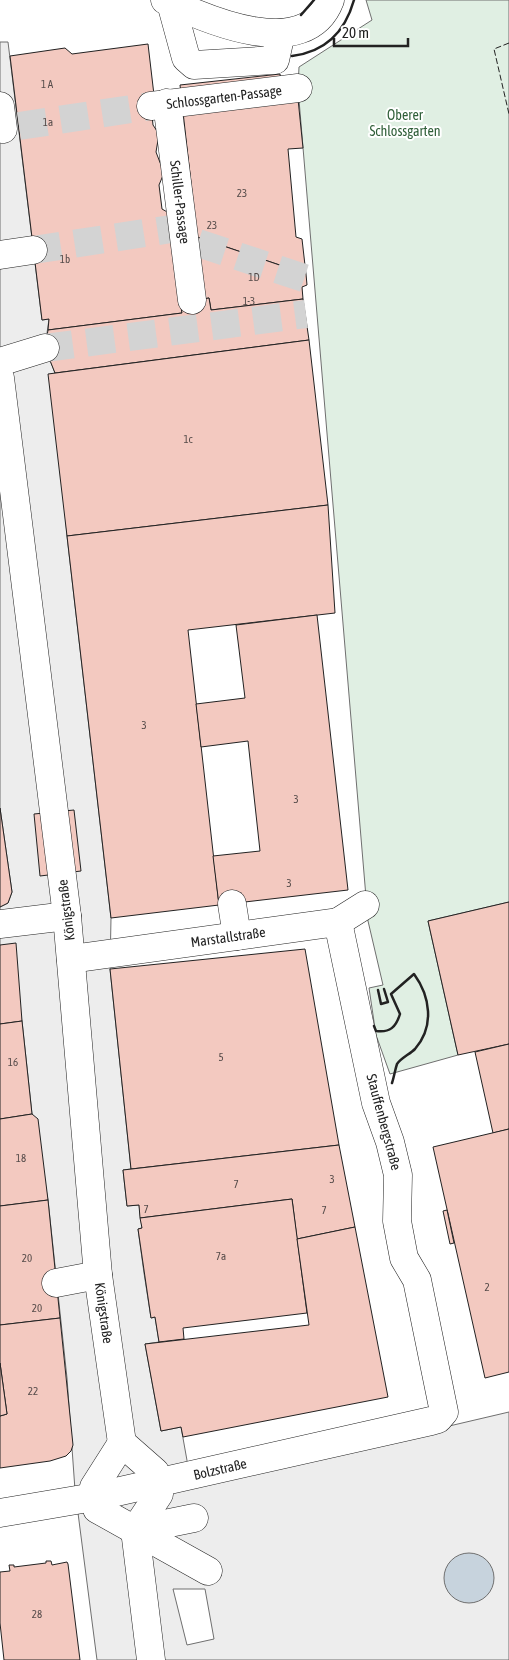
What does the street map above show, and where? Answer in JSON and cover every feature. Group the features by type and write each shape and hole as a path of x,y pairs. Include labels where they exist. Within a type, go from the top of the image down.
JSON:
{"street":[{"path":"213,0 228,25"},
{"path":"168,1 228,25 264,34 281,33 310,26 326,11 330,0"},
{"path":"168,1 186,58 194,66 275,60 281,33"},
{"name":"Schlossgarten-Passage","path":"159,105 298,88"},
{"name":"Schiller-Passage","path":"159,105 184,234 192,300"},
{"path":"0,255 33,250"},
{"path":"0,362 45,348"},
{"name":"Königstraße","path":"0,378 7,495 67,916 98,1275 122,1443"},
{"path":"232,904 237,936"},
{"path":"338,922 365,905"},
{"path":"0,924 67,916"},
{"name":"Marstallstraße","path":"71,959 338,922"},
{"name":"Stauffenbergstraße","path":"338,922 350,969 376,1103 390,1142 398,1175 397,1221 404,1258 417,1280 444,1406 444,1412 438,1418"},
{"path":"56,1283 98,1275"},
{"name":"Bolzstraße","path":"0,1513 94,1497 438,1418"},
{"path":"151,1660 135,1530 157,1483 122,1443 96,1498 135,1530 208,1571"},
{"path":"135,1530 194,1518"}],"green space":[{"name":"Oberer Schlossgarten","path":"366,0 509,0 509,902 428,921 458,1055 390,1074 376,1035 369,988 383,985 368,921 298,88 299,67 372,20"}],"shaded area":[{"path":"0,42 8,42 42,320 49,319 45,347 55,373 67,536 111,918 110,969 131,1169 123,1170 127,1206 139,1205 142,1228 138,1229 144,1273 151,1318 155,1317 159,1342 145,1344 161,1431 181,1427 188,1466 75,1490 67,1378 48,1200 32,1114 22,1021 0,945 0,907 8,903 12,892 0,808"},
{"path":"509,1412 509,1660 97,1660 78,1513","holes":["173,1589 205,1589 214,1639 187,1645"]},
{"path":"469,1553 479,1555 487,1560 492,1568 494,1578 492,1588 487,1596 479,1601 469,1603 459,1601 451,1596 446,1588 444,1578 446,1568 451,1560 459,1555"}],"building":[{"path":"148,44 154,95 150,96 153,125 159,134 156,152 164,173 159,185 162,209 169,213 182,313 48,330 49,319 42,320 10,56 65,48 72,54"},
{"path":"280,74 282,90 298,99 303,148 288,149 296,237 302,239 306,274 197,237 180,85"},
{"path":"197,237 306,274 307,285 302,287 303,299 211,310 209,298 204,299"},
{"path":"209,298 211,310 303,299 309,340 55,373 45,348 48,330 182,313 180,302"},
{"path":"309,340 328,505 67,536 48,374"},
{"path":"328,505 335,613 188,630 219,905 111,918 67,536"},
{"path":"317,615 348,890 219,905 213,856 260,851 248,741 201,747 196,704 245,698 236,625"},
{"path":"0,808 12,892 8,903 0,907"},
{"path":"74,810 81,871 40,876 34,814"},
{"path":"509,902 509,1044 458,1055 428,921"},
{"path":"16,943 22,1021 0,1024 0,945"},
{"path":"305,949 339,1145 131,1169 110,969"},
{"path":"22,1021 32,1114 0,1119 0,1024"},
{"path":"509,1044 509,1129 493,1133 475,1052"},
{"path":"32,1114 38,1119 48,1200 0,1206 0,1119"},
{"path":"509,1129 509,1372 485,1378 433,1147"},
{"path":"339,1145 355,1227 297,1239 292,1199 140,1218 139,1205 127,1206 123,1170"},
{"path":"292,1199 307,1313 183,1328 184,1339 159,1342 155,1317 151,1318 138,1229 142,1228 140,1218"},
{"path":"48,1200 60,1318 0,1325 0,1206"},
{"path":"447,1210 454,1243 450,1244 443,1211"},
{"path":"355,1227 388,1397 183,1437 181,1427 161,1431 145,1344 309,1325 297,1239"},
{"path":"60,1318 73,1445 71,1451 66,1456 50,1461 0,1468 0,1416 7,1414 0,1363 0,1325"},
{"path":"0,1363 7,1414 0,1416"},
{"path":"46,1561 51,1561 52,1565 67,1562 68,1564 80,1660 4,1660 0,1623 0,1572 10,1571 9,1565 14,1565 14,1567 46,1563"}],"tunnel":[{"path":"19,126 151,106"},
{"path":"33,250 171,229"},
{"path":"198,243 307,279"},
{"path":"45,348 306,314"}],"fence":[{"path":"509,43 494,49 509,114"}],"wall":[{"path":"301,15 314,0"},
{"path":"292,56 315,50 332,39 345,22 354,0"},
{"path":"374,1026 376,1031 389,1030 394,1026 400,1014 391,994 414,974 427,1001 428,1021 426,1031 415,1049 397,1064 392,1083"},
{"path":"378,990 381,1004 388,1002 384,989"}]}
